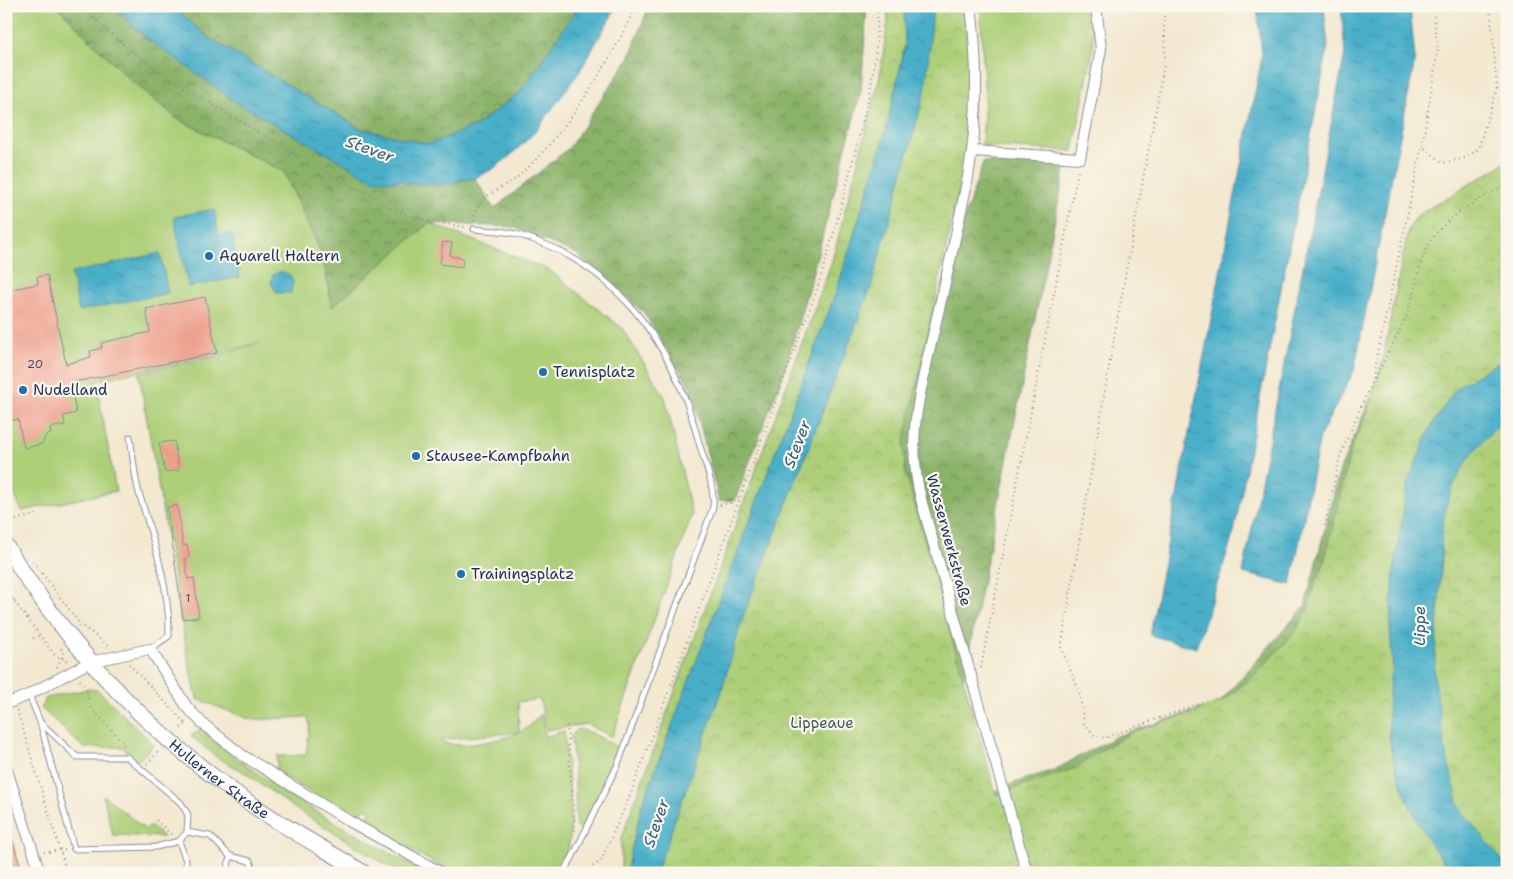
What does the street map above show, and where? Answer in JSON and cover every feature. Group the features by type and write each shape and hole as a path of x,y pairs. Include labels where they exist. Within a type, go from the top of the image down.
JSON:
{"main road":[{"name":"Hullerner Straße","path":"12,543 68,634 127,703 225,786 364,873"}],"street":[{"name":"Wasserwerkstraße","path":"971,6 978,95 973,150 916,413 913,445 918,490 1026,873"},
{"path":"973,150 1080,158 1100,49 1096,6"},
{"path":"10,699 29,695 90,662 150,649 187,707 203,724 242,755 349,821 442,873"},
{"path":"6,767 40,873"}],"lane":[{"path":"474,229 513,233 544,243 571,255 606,282 637,313 672,365 685,394 711,486 713,506 618,764 564,872"},
{"path":"130,436 138,487 149,522 170,618 169,636 150,649"},
{"path":"29,695 40,722 74,850 156,847 179,841 187,832 188,815 181,803 127,757 77,757 40,722"},
{"path":"187,832 210,836 230,856 250,862 254,873"},
{"path":"179,841 186,861 186,873"},
{"path":"227,873 230,856"}],"path":[{"path":"83,6 103,29 134,54 188,90 371,195 382,205 408,216 474,229 474,213 480,202 515,179 559,134 622,38 636,6"},
{"path":"564,872 588,870 601,861 658,726 816,292 833,237 873,81 878,38 877,6"},
{"path":"1164,6 1165,60 1115,332 1061,648 1079,690 1084,723 1095,736 1105,738 1203,702"},
{"path":"1372,381 1422,146 1438,50 1433,6"},
{"path":"1422,146 1443,163 1465,158 1478,148 1497,90 1490,6"},
{"path":"972,681 979,679 1080,158"},
{"path":"1325,526 1340,456 1372,381 1406,314 1425,255 1434,236 1452,218 1475,201 1507,185"},
{"path":"713,506 734,502 742,494"},
{"path":"12,543 6,524 39,514"},
{"path":"29,556 81,625 121,655 186,724 182,728"},
{"path":"6,590 54,654 61,659 65,658 86,689 90,707 122,741 127,757"},
{"path":"9,602 15,600"},
{"path":"68,634 81,625"},
{"path":"32,638 41,636"},
{"path":"6,684 62,851 67,873"},
{"path":"567,725 576,849"},
{"path":"149,762 159,751"},
{"path":"156,820 179,841"},
{"path":"34,854 62,851"}],"green space":[{"name":"Stausee-Kampfbahn","path":"6,6 57,6 129,79 178,119 284,172 323,257 332,306 429,223 549,270 622,328 665,397 692,515 612,737 587,724 546,730 540,699 518,702 519,732 439,740 456,745 502,738 523,731 541,714 545,737 564,731 570,798 570,834 564,861 554,873 452,873 361,822 360,818 370,815 368,808 356,814 342,812 277,772 277,756 306,755 310,724 307,717 252,720 197,699 187,654 139,373 220,355 260,343 96,381 116,491 22,511 6,477"},
{"path":"57,6 113,6 145,37 396,183 440,185 475,178 494,209 569,148 629,58 649,6 867,6 861,91 811,279 784,372 735,500 719,501 691,388 644,313 577,254 513,227 429,223 332,307 323,256 284,172 178,119 129,79"},
{"path":"172,6 579,6 521,91 476,126 429,144 361,129 209,38"},
{"name":"Lippeaue","path":"887,6 967,6 974,71 972,129 904,444 905,471 996,795 1076,768 1090,757 1134,731 1194,712 1226,699 1254,676 1294,634 1308,610 1315,585 1324,564 1352,445 1367,414 1382,363 1408,230 1418,215 1507,162 1507,873 621,873 621,839 832,261 879,80 888,21"},
{"path":"980,6 1093,6 1093,49 1073,151 982,146 985,100"},
{"path":"983,162 1066,164 962,686 990,794 1014,783 1056,769 1117,736 1219,703 1305,606 1340,470 1382,371 1303,868 812,789 896,427"},
{"path":"88,689 97,690 103,695 154,745 137,762 122,747 84,748 41,708 46,698"},
{"path":"202,729 218,745 294,799 426,873 400,873 300,812 244,772 218,758 191,736"},
{"path":"577,729 592,733 620,749 582,831 576,826 575,781 571,737"},
{"path":"103,795 146,830 151,825 163,837 113,835"}],"water":[{"name":"Stever","path":"113,6 172,6 209,38 361,129 429,144 476,126 521,91 579,6 617,6 580,71 535,132 493,169 475,178 440,185 372,179 236,102 145,37"},
{"name":"Stever","path":"904,6 932,6 933,10 925,92 871,287 743,617 722,689 656,873 626,873 641,807 837,289 885,134 905,45"},
{"path":"1257,6 1324,6 1328,47 1234,532 1196,648 1150,635 1262,56"},
{"path":"1341,6 1410,6 1415,60 1354,371 1320,436 1291,585 1243,573 1345,53"},
{"name":"Aquarell Haltern","path":"214,209 219,235 232,233 240,277 188,287 174,217"},
{"path":"160,253 168,293 79,311 71,273"},
{"path":"281,271 290,275 293,281 291,293 277,293 271,283 273,275"},
{"name":"Lippe","path":"1507,360 1507,419 1492,432 1466,462 1456,479 1444,516 1434,675 1446,754 1460,809 1507,866 1507,873 1454,873 1442,860 1420,826 1402,788 1391,749 1388,711 1390,677 1393,671 1390,628 1394,572 1407,485 1430,428 1455,390 1465,381 1467,382 1490,367"}],"building":[{"path":"443,242 452,243 450,256 463,258 462,267 440,264"},
{"path":"47,275 66,364 91,357 90,351 102,348 101,343 150,332 146,309 205,297 217,353 70,383 76,413 63,416 65,425 50,428 51,434 46,435 42,444 24,448 18,419 12,421 6,392 6,290 38,284 37,277"},
{"path":"174,441 179,470 165,472 159,443"},
{"path":"177,505 183,546 187,545 189,557 185,558 188,579 194,578 199,617 183,619 167,507"},
{"path":"6,828 9,828 22,873 6,873"}],"place":[{"name":"Aquarell Haltern","path":"209,256"},
{"name":"Tennisplatz","path":"543,372"},
{"name":"Nudelland","path":"23,390"},
{"name":"Stausee-Kampfbahn","path":"416,456"},
{"name":"Trainingsplatz","path":"461,574"}]}
